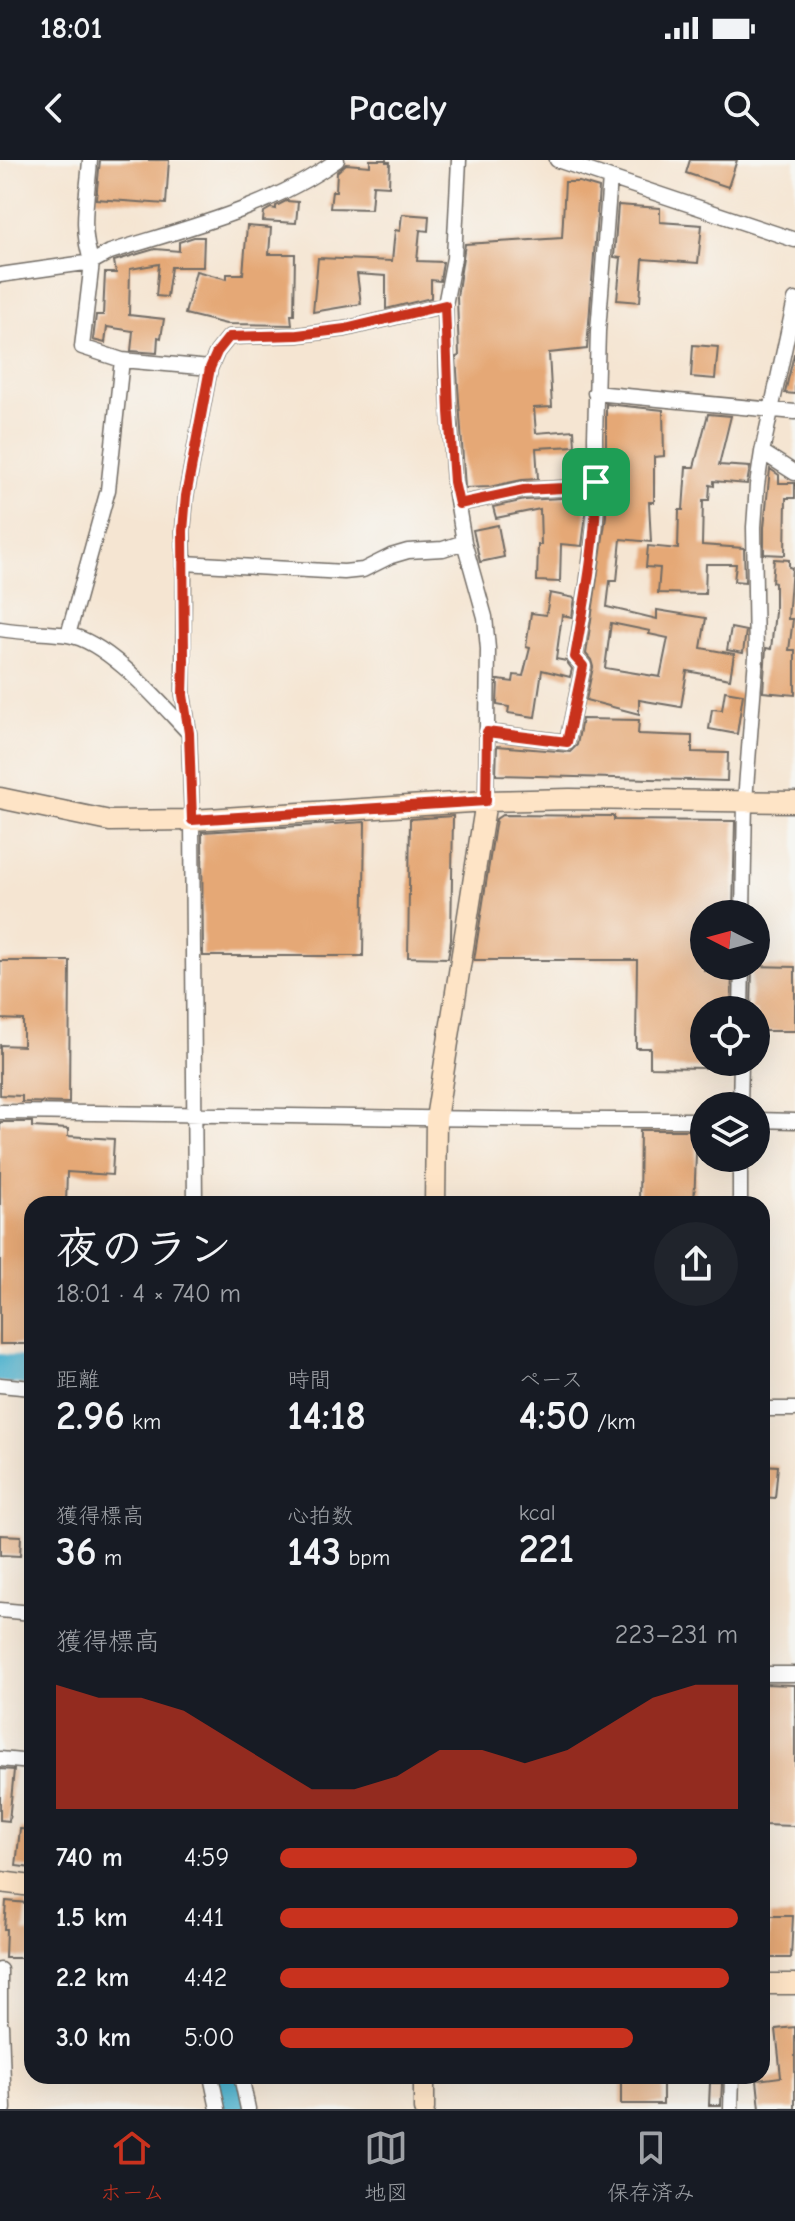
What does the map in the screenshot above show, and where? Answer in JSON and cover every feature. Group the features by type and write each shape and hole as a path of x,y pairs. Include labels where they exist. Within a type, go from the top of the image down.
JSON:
{"street":[{"path":"90,160 84,233 92,262 82,347 122,360 210,368"},
{"path":"0,275 92,262 110,252 239,211 286,190 337,160"},
{"path":"435,1196 436,1119 486,801 488,649 485,617 464,542 454,482 449,412 445,305 454,258 459,160"},
{"path":"557,160 795,240"},
{"path":"487,732 567,742 583,666 575,657 596,515 595,393 610,178"},
{"path":"743,900 745,801 756,657 754,527 762,452 795,300"},
{"path":"195,1196 192,820 189,733 183,695 183,531 186,496 210,368 229,337 298,335 345,329 445,305"},
{"path":"68,635 108,490 122,360"},
{"path":"595,393 795,412"},
{"path":"762,452 795,473"},
{"path":"459,504 524,490 596,482"},
{"path":"184,563 344,572 363,570 408,551 443,549 464,542"},
{"path":"0,629 68,635 101,648 140,682 189,733"},
{"path":"0,798 110,821 192,820 486,801 795,802"},
{"path":"0,1112 690,1120"},
{"path":"770,1120 795,1121"},
{"path":"740,1172 740,1196"},
{"path":"0,1385 24,1387"},
{"path":"770,1409 795,1409"},
{"path":"0,1610 24,1612"},
{"path":"770,1674 795,1674"},
{"path":"0,1759 24,1761"},
{"path":"0,1897 0,1882 24,1885"},
{"path":"0,1970 4,2109"},
{"path":"770,1984 795,1984"},
{"path":"213,2084 218,2109"},
{"path":"243,2084 248,2109"},
{"path":"424,2084 424,2109"},
{"path":"731,2109 732,2084"}],"building":[{"path":"100,160 169,160 166,204 96,199"},
{"path":"370,160 390,162 389,186 373,185 371,209 330,208 332,191 336,191 337,172 346,164 370,166"},
{"path":"690,160 737,160 728,187 686,173"},
{"path":"565,182 579,182 599,188 587,349 549,353 552,407 534,408 536,433 574,430 575,446 536,448 538,479 465,488 456,357 459,356 457,297 465,244 562,238"},
{"path":"286,201 298,202 296,223 263,221 264,212 276,209"},
{"path":"618,205 660,208 660,222 702,225 698,263 643,259 640,302 617,300 621,258 614,257"},
{"path":"402,214 429,216 428,231 420,230 417,261 443,262 440,281 431,280 431,298 386,309 386,276 357,274 361,304 313,312 318,258 392,261 395,230 400,231"},
{"path":"247,226 271,228 269,254 295,254 292,325 226,324 185,314 196,271 227,279 227,274 243,274"},
{"path":"204,237 203,267 171,267 167,297 156,296 159,264 130,269 129,315 164,319 157,353 131,351 133,331 107,327 105,343 93,340 96,315 103,315 105,273 116,273 114,261 155,249 179,251 179,242"},
{"path":"693,345 718,347 715,379 691,377"},
{"path":"794,354 795,394 785,393"},
{"path":"606,404 663,410 664,456 654,457 654,502 649,502 651,542 621,539 617,581 610,581 607,607 657,619 657,610 706,618 701,648 734,654 730,679 687,671 681,707 639,700 639,714 586,700 593,667 586,654 606,516","holes":["611,623 650,631 649,634 668,638 660,677 605,668"]},
{"path":"708,414 731,416 719,465 750,467 747,484 714,481 714,486 710,485 709,500 703,500 702,545 744,548 745,582 734,581 736,564 706,564 705,594 658,593 660,568 646,567 648,546 678,549 679,510 683,510 686,467 694,467"},
{"path":"770,469 779,475 779,483 795,483 795,498 786,498 785,555 764,554"},
{"path":"586,494 582,546 561,544 560,582 537,581 538,545 541,545 540,509 496,518 493,507 525,500"},
{"path":"498,525 504,557 480,562 473,530"},
{"path":"774,559 789,560 789,567 792,568 788,619 793,619 789,650 795,650 795,695 763,692 766,648 771,649 775,612 775,583 772,582"},
{"path":"550,593 575,598 572,617 562,615 556,659 566,661 572,669 570,677 542,670 535,717 508,713 509,707 497,705 498,680 513,682 514,675 523,676 530,648 526,647 531,613 546,615"},
{"path":"731,628 746,631 743,653 727,650"},
{"path":"725,691 743,694 737,734 709,729 712,709 722,710"},
{"path":"582,719 639,720 638,734 692,736 692,752 728,753 727,781 496,775 497,746 570,752 577,745"},
{"path":"502,815 735,821 733,900 690,900 690,980 732,980 731,996 690,996 690,1068 650,1067 650,1048 636,1048 637,960 474,960 496,819"},
{"path":"453,816 448,958 408,957 410,819"},
{"path":"365,822 363,956 203,956 202,832"},
{"path":"0,961 70,961 69,1103 22,1102 22,1096 0,1095 0,1045 23,1046 23,1020 0,1019"},
{"path":"770,966 795,967 795,1031 770,1031 770,996 751,996 752,980 770,980"},
{"path":"0,1122 32,1122 32,1127 68,1129 68,1136 114,1139 112,1175 67,1172 66,1196 24,1196 24,1344 0,1344"},
{"path":"640,1130 690,1130 690,1172 695,1172 694,1196 639,1196"},
{"path":"770,1466 778,1466 775,1498 770,1498"},
{"path":"0,1535 21,1536 20,1556 0,1555"},
{"path":"770,1684 795,1685 795,1826 770,1825"},
{"path":"0,1769 14,1770 9,1821 0,1820"},
{"path":"20,1829 24,1829 24,1867 16,1866"},
{"path":"6,1901 24,1903 24,1958 5,1958"},
{"path":"770,1916 793,1916 791,1958 770,1958"},
{"path":"795,2027 795,2109 760,2109 757,2084 770,2084 770,2078 781,2077 776,2029"},
{"path":"621,2084 663,2084 663,2104 621,2104"},
{"path":"710,2084 722,2084 721,2105 709,2105"}],"waterway":[{"path":"0,1368 24,1371"},
{"path":"227,2084 233,2109"}],"route":[{"path":"445,305 449,412 454,482 459,504 524,490 596,482 596,515 575,657 583,666 567,742 487,732 486,801 192,820 189,733 183,695 183,531 191,462 210,368 229,337 298,335 345,329 445,305"}]}
